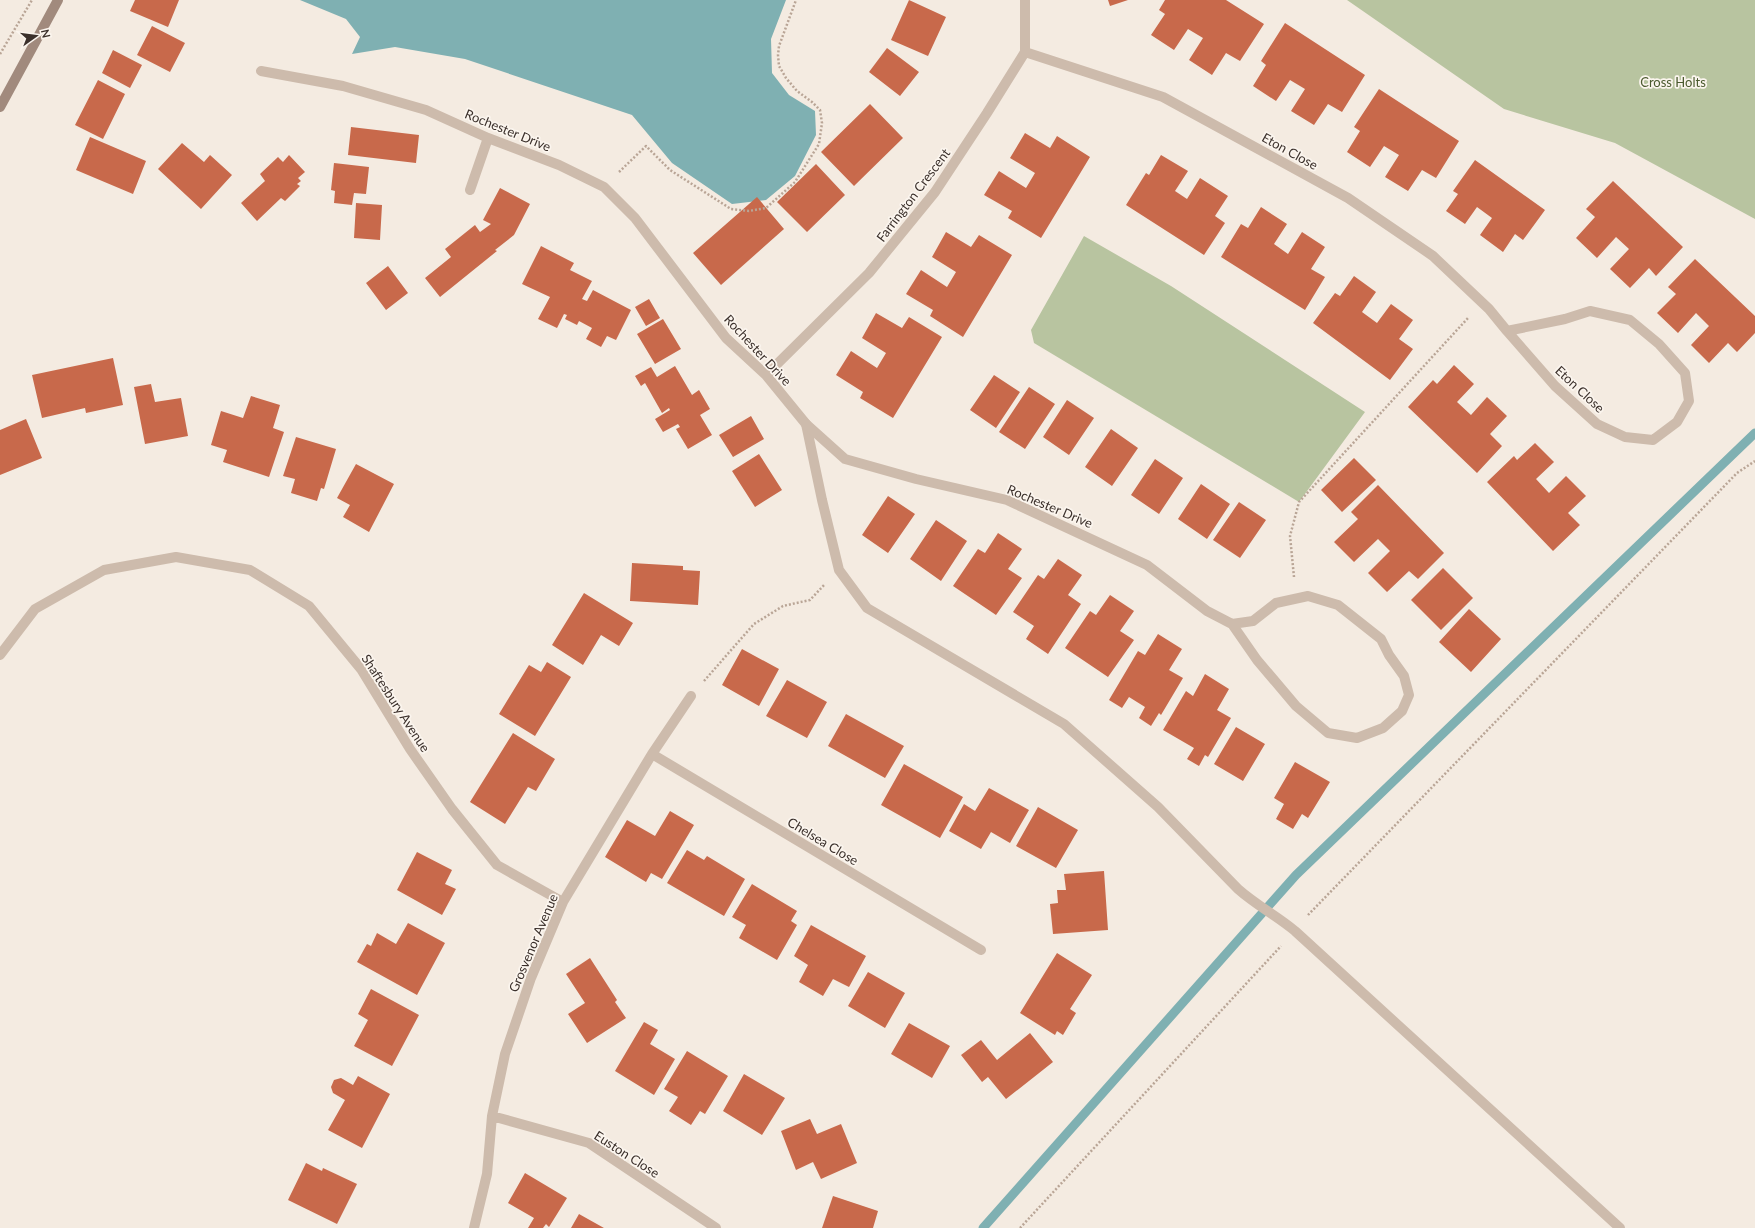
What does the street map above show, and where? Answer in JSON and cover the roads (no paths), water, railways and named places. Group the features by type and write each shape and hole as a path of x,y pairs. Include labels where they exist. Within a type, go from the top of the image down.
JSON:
{"main road":[{"path":"0,107 58,0"}],"street":[{"path":"1025,0 1025,52"},
{"name":"Eton Close","path":"1025,52 1163,97 1348,198 1433,256 1482,303 1555,386 1597,424 1625,436 1653,440 1677,422 1689,401 1685,373 1659,344 1630,320 1590,311 1565,319 1507,331"},
{"name":"Farrington Crescent","path":"766,375 869,273 935,192 1025,52"},
{"name":"Rochester Drive","path":"261,71 343,86 426,110 488,138 559,165 604,187 635,218 726,338 766,375 806,424 845,459 916,479 1007,500 1147,565 1208,612 1232,624 1257,660 1296,706 1328,733 1357,738 1383,728 1402,711 1409,695 1404,676 1389,656 1381,639 1338,605 1308,596 1276,603 1253,620 1232,624"},
{"path":"470,190 488,138"},
{"path":"806,424 839,570 867,608 1064,724 1158,807 1238,889 1252,901 1276,915 1295,931 1620,1228"},
{"name":"Shaftesbury Avenue","path":"0,655 35,610 104,570 176,557 250,570 309,606 361,669 410,749 452,809 497,865 563,902"},
{"name":"Grosvenor Avenue","path":"474,1228 487,1174 492,1116 505,1054 531,978 563,902 652,754 691,696"},
{"name":"Chelsea Close","path":"652,754 981,950"},
{"name":"Euston Close","path":"492,1116 589,1143 716,1228"}],"water":[{"path":"300,0 786,0 771,39 772,73 789,95 815,111 816,135 795,176 766,200 732,204 672,163 632,115 465,59 395,47 352,54 360,37 346,19"}],"waterway":[{"path":"983,1228 1296,875 1755,433"}],"park label":[{"name":"Cross Holts","path":"1673,82"}]}
